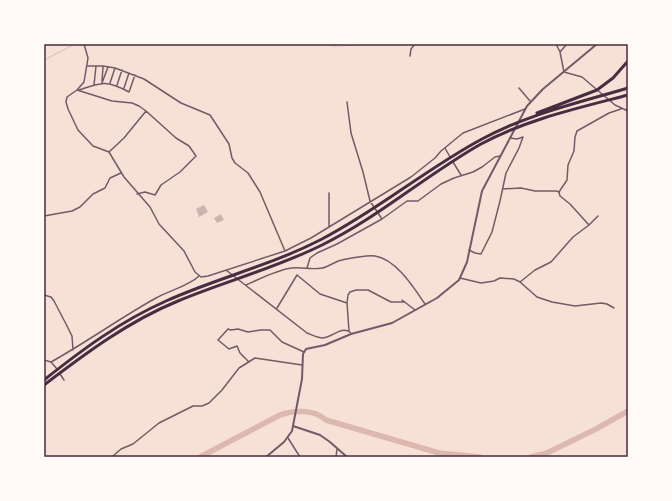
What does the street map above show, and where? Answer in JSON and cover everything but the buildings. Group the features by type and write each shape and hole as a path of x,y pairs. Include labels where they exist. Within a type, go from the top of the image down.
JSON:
{"highway":[{"path":"44,380 96,340 144,312 186,293 277,259 324,238 369,212 452,156 491,134 524,117 592,93 605,86 628,61"},
{"path":"510,125 550,110 628,88"},
{"path":"44,385 115,334 158,310 202,292 270,268 335,238 362,222 446,165 492,139 538,119 628,95"}],"street":[{"path":"78,90 84,82 87,66 88,54 84,44"},
{"path":"410,56 411,49 414,44"},
{"path":"556,44 560,52 564,72"},
{"path":"560,52 567,44"},
{"path":"266,457 288,438 293,426 304,352 308,348 325,345 351,334 392,323 437,298 460,278 467,262 482,191 525,109 530,101 597,44"},
{"path":"87,66 115,68 135,75 144,79 181,103 210,115 229,144 232,158 235,163 248,173 260,192 285,251"},
{"path":"94,85 96,66"},
{"path":"102,83 103,66"},
{"path":"102,83 108,67"},
{"path":"110,83 115,68"},
{"path":"117,85 122,70"},
{"path":"564,72 582,77 621,109 628,111"},
{"path":"124,89 129,73"},
{"path":"135,75 129,92 110,83 94,85 78,90 68,97 66,102 68,109 80,134 94,146 109,152 120,173 150,207 159,224 184,251 193,270 199,276"},
{"path":"519,88 530,101"},
{"path":"78,90 112,100 132,103 146,111 176,138 189,146 196,156 180,172 161,185 155,195 145,192 137,194"},
{"path":"347,102 351,133 359,157 370,201 382,219"},
{"path":"51,362 72,350 124,315 160,296 192,282 199,276 208,276 285,251 311,238 411,177 463,134 525,109"},
{"path":"558,192 567,180 568,165 574,151 577,131 609,113 621,109"},
{"path":"109,152 124,138 146,111"},
{"path":"469,250 478,254 483,252 492,232 506,173 523,137 517,139 510,138"},
{"path":"445,148 462,175"},
{"path":"307,268 310,258 317,253 337,244 382,219 407,201 418,201 441,184 473,172 495,157 500,156"},
{"path":"44,216 72,211 80,207 93,194 105,188 110,178 120,173"},
{"path":"503,189 521,188 554,190 558,192 560,196 570,204 589,225"},
{"path":"329,193 329,226"},
{"path":"520,282 534,270 551,262 573,237 598,216"},
{"path":"246,285 286,269 296,267 323,268 341,260 377,256 387,260 401,273 425,304"},
{"path":"226,270 307,333 319,338 326,337 342,330 349,331"},
{"path":"276,309 297,275 320,294 347,303"},
{"path":"460,278 481,283 494,282 500,278 514,279 520,282 537,297 552,302 575,306 601,303 607,304 614,308"},
{"path":"351,334 349,331 347,303 348,295 356,290 368,290 391,302 405,302"},
{"path":"44,295 50,297 54,301 66,324 72,336 72,350"},
{"path":"402,300 415,310"},
{"path":"248,362 240,353 237,346 229,349 218,340 228,329 238,329 248,332 270,330 282,342 304,352"},
{"path":"112,457 121,449 139,440 159,423 193,406 202,406 209,403 222,390 239,368 255,358 302,365"},
{"path":"44,360 51,362 64,380"},
{"path":"293,426 320,435 347,457"},
{"path":"288,438 300,457"},
{"path":"336,457 338,449"}],"waterway":[{"path":"44,60 75,44"},
{"path":"319,44 336,46 370,44"},
{"path":"200,457 280,415 298,411 310,412 321,416 326,420 439,453 480,457"},
{"path":"531,457 547,453 596,429 628,411"}]}
